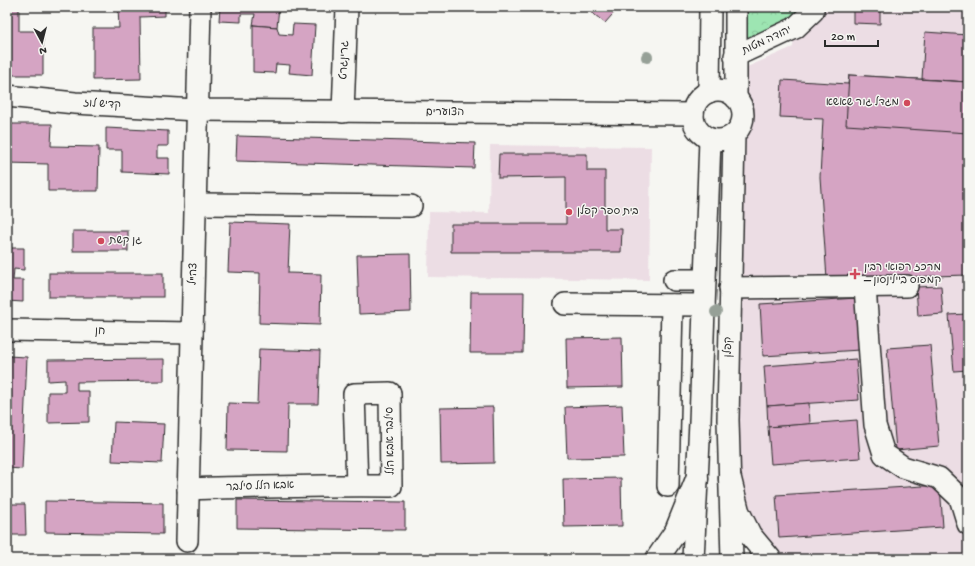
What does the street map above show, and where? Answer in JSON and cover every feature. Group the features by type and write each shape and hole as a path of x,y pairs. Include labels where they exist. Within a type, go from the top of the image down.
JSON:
{"main road":[{"path":"657,559 676,530 697,479"},
{"path":"730,479 738,511 750,535 770,559"}],"street":[{"name":"צה\"ל","path":"187,541 196,204 196,110 200,7"},
{"name":"גרינגרט","path":"343,112 347,7"},
{"path":"709,92 710,7"},
{"path":"736,7 736,98"},
{"name":"יהודה מטות","path":"735,56 795,28 813,11 813,7"},
{"path":"722,91 730,93 736,98 741,105 743,117 739,129 734,135 727,139 710,140 697,130 693,122 693,114 694,106 699,99 709,92 722,91"},
{"name":"קדיש לוז","path":"7,96 75,103 196,110"},
{"name":"הצוערים","path":"196,110 693,114"},
{"name":"קפלן","path":"732,559 728,420 734,135"},
{"path":"693,559 710,140"},
{"path":"196,204 411,206"},
{"path":"674,280 705,280"},
{"path":"730,288 907,286"},
{"path":"865,287 875,425 884,454 903,467 939,478 960,498 968,524"},
{"path":"565,304 704,305"},
{"path":"668,486 672,305"},
{"name":"חן","path":"7,330 192,333"},
{"name":"אבא הלל סילבר","path":"188,489 331,485 357,486"}],"shaded area":[{"name":"מרכז רפואי רבין – קמפוס ביילינסון","path":"796,7 968,7 968,559 782,559 765,544 753,520 738,480 747,67 793,47"},
{"name":"בית ספר קפלן","path":"490,145 651,147 649,280 428,277 429,212 489,213"}],"green space":[{"path":"736,7 796,7 795,28 735,56"}],"building":[{"path":"7,7 19,7 19,31 43,31 43,75 7,75"},
{"path":"118,7 165,7 165,16 140,17 141,79 93,80 93,28 119,28"},
{"path":"220,7 279,7 277,27 253,25 255,14 241,14 241,22 219,21"},
{"path":"593,7 619,7 605,23 590,11"},
{"path":"835,7 880,7 880,24 853,23 853,10 835,9"},
{"path":"293,24 315,25 312,75 289,73 290,65 276,64 275,73 253,72 253,25 277,27 279,34 292,35"},
{"path":"925,32 968,35 966,82 922,79"},
{"path":"849,75 968,82 968,275 827,279 820,177 823,119 780,117 782,80 848,84"},
{"name":"מגדל גור שאשא","path":"849,75 968,82 968,133 846,125"},
{"path":"7,124 52,124 51,146 99,147 98,191 48,191 48,164 7,163"},
{"path":"106,128 168,131 168,146 157,146 157,158 169,158 169,174 122,172 122,150 106,150"},
{"path":"237,136 475,143 474,168 236,161"},
{"path":"499,154 587,154 587,171 605,171 605,229 622,229 621,252 451,252 451,224 566,224 566,177 498,178"},
{"path":"230,222 290,224 288,273 321,274 320,325 259,323 260,273 228,272"},
{"name":"גן קשת","path":"73,231 128,231 128,251 73,251"},
{"path":"7,248 24,248 24,270 14,269 13,280 23,280 23,302 7,301"},
{"path":"410,254 411,312 359,314 357,255"},
{"path":"49,273 163,273 163,297 49,297"},
{"path":"941,286 943,314 918,316 916,287"},
{"path":"471,292 524,292 523,353 470,353"},
{"path":"857,298 860,350 763,356 760,304"},
{"path":"966,314 968,370 954,371 949,315"},
{"path":"622,337 623,387 567,388 566,338"},
{"path":"930,345 939,446 896,450 887,348"},
{"path":"259,349 320,351 318,404 288,404 287,451 227,450 228,403 257,404"},
{"path":"7,356 27,357 22,469 7,468"},
{"path":"164,359 164,381 77,382 77,391 89,391 89,422 48,423 48,392 65,392 65,380 48,381 48,360"},
{"path":"856,359 859,400 767,406 764,366"},
{"path":"809,403 810,424 768,427 767,406"},
{"path":"622,405 624,457 567,458 565,407"},
{"path":"493,407 494,463 441,464 440,408"},
{"path":"968,413 968,438 967,438 965,414"},
{"path":"857,420 860,458 771,464 768,427"},
{"path":"114,422 164,424 162,463 112,461"},
{"path":"621,478 622,526 564,527 563,479"},
{"path":"940,485 943,527 779,538 776,495"},
{"path":"237,500 405,502 405,530 237,528"},
{"path":"45,501 163,503 163,534 45,532"},
{"path":"7,504 25,504 26,535 7,535"}],"place":[{"name":"מגדל גור שאשא","path":"907,103"},
{"name":"בית ספר קפלן","path":"569,212"},
{"name":"גן קשת","path":"101,241"},
{"name":"מרכז רפואי רבין – קמפוס ביילינסון","path":"855,274"}]}
